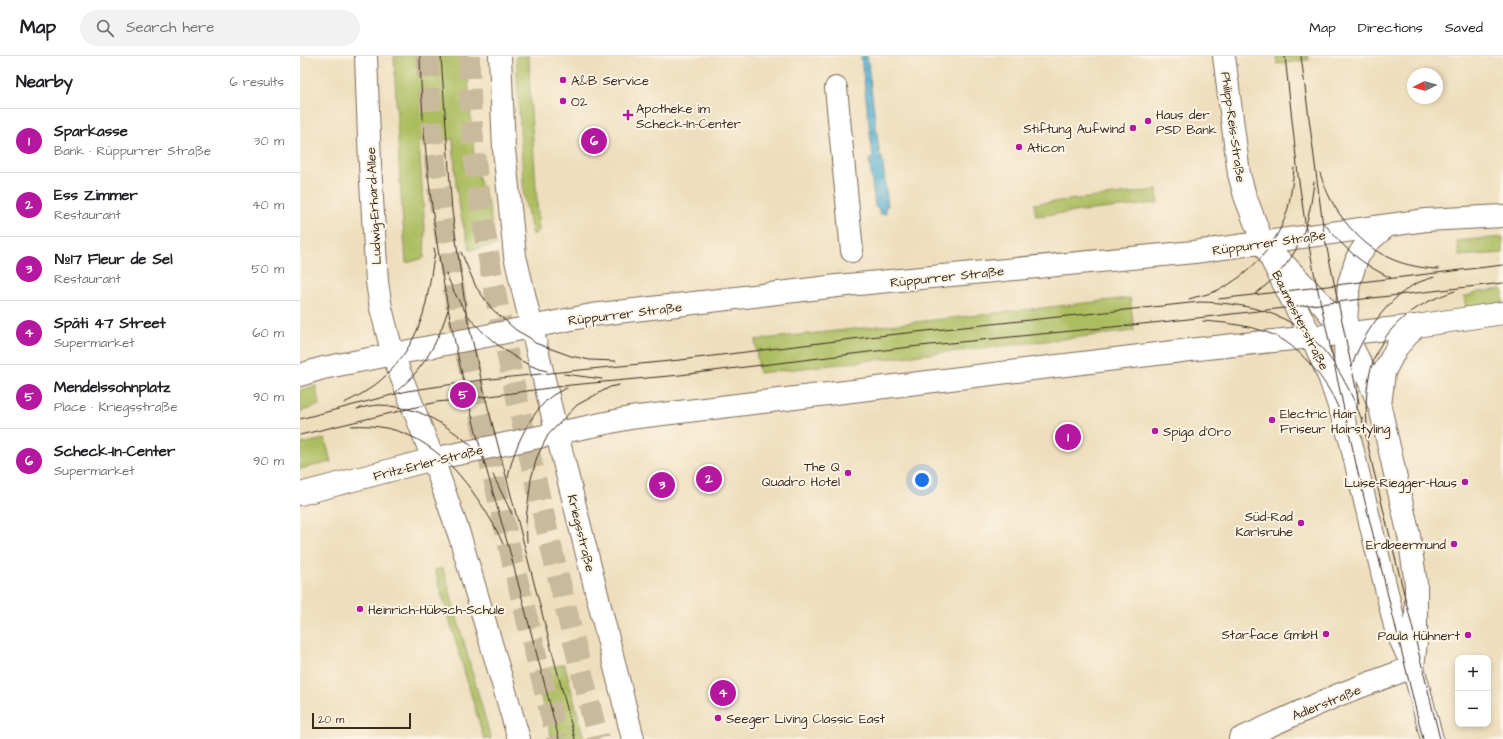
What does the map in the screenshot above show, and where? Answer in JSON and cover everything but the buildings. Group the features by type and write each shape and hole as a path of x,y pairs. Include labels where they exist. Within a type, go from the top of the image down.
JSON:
{"main road":[{"name":"Ludwig-Erhard-Allee","path":"366,56 370,164 378,282 381,308 393,355"},
{"path":"500,56 504,149 515,256 531,327"},
{"name":"Philipp-Reis-Straße","path":"1224,56 1239,174 1245,196 1265,246"},
{"path":"836,88 852,251"},
{"name":"Rüppurrer Straße","path":"393,355 592,315 837,286 1265,246 1426,220 1503,216"},
{"path":"1350,439 1346,410 1345,382 1345,333 1349,283 1356,258 1366,244 1388,225"},
{"name":"Baumeisterstraße","path":"1265,246 1321,303 1345,333 1368,378 1380,408 1409,536 1416,584 1416,642 1413,667"},
{"name":"Baumeisterstraße","path":"1265,246 1312,337 1330,379 1350,439 1396,630 1413,667 1432,739"},
{"path":"557,433 630,418 1206,348 1416,326 1503,313"},
{"path":"1380,408 1384,372 1397,347 1416,326"},
{"name":"Kriegsstraße","path":"531,327 633,739"},
{"path":"300,375 324,368 393,355 433,459 460,537 519,739"},
{"name":"Fritz-Erler-Straße","path":"300,494 433,459 557,433"},
{"name":"Adlerstraße","path":"1240,739 1338,695 1413,667"}],"green space":[{"path":"394,56 468,56 469,99 475,167 489,207 496,245 470,250 461,216 456,185 453,139 419,141 425,232 424,258 406,263 400,182"},
{"path":"516,56 529,56 530,97 539,231 533,235 524,197"},
{"path":"1276,56 1308,56 1308,60 1277,64"},
{"path":"1157,190 1158,203 1036,216 1034,204"},
{"path":"1503,237 1503,253 1459,256 1457,241"},
{"path":"1503,289 1503,303 1466,308 1464,297 1478,292"},
{"path":"1130,298 1134,331 759,373 755,340"},
{"path":"316,386 319,405 300,412 300,390"},
{"path":"325,439 331,462 300,469 300,444"},
{"path":"443,568 491,739 484,739 435,570"},
{"path":"564,664 584,739 552,739 534,672"}],"water":[{"path":"861,56 867,56 880,158 882,157 888,206 885,206 886,214 880,214 878,207 875,207 869,159 873,158"}],"tunnel":[{"path":"427,56 433,143 439,197 460,327 513,563 557,739"},
{"path":"469,56 470,97 477,180 497,304 534,474 598,739"}],"tram line":[{"path":"420,56 429,180 440,262 455,343 486,470 511,556 559,739"},
{"path":"441,56 452,211 466,312 485,396 575,739"},
{"path":"1285,56 1298,175 1315,277 1358,473 1423,739"},
{"path":"1301,56 1324,234 1359,403"},
{"path":"1189,299 1213,292 1229,284 1252,267 1262,256 1279,231 1285,218 1293,182 1294,168"},
{"path":"1320,173 1332,201 1349,227 1372,248 1399,262 1419,267 1439,269"},
{"path":"1255,294 1281,271 1298,246 1308,217 1314,182"},
{"path":"1324,223 1354,255 1371,267 1391,278"},
{"path":"344,403 363,393 386,375 396,364 413,339 424,312 435,252 434,248"},
{"path":"461,252 476,287 492,309 516,330 530,338 535,343 571,356 590,360 616,361"},
{"path":"1219,299 1503,265"},
{"path":"446,273 462,306 472,320 490,339 525,363 547,371"},
{"path":"1352,366 1362,342 1386,308 1406,290 1417,283 1434,277"},
{"path":"300,435 437,402 571,385 680,375 910,347 1162,322 1503,283"},
{"path":"1367,424 1366,400 1369,377 1375,358 1384,340 1396,324 1412,311 1432,300 1455,291"},
{"path":"300,419 407,391 481,380 680,360 869,337 1200,302 1232,304 1260,310 1284,319 1304,332 1322,348 1337,369 1351,394 1363,423"},
{"path":"395,393 415,374 432,350 448,310"},
{"path":"1203,321 1234,324 1254,328 1283,340 1300,353 1316,371 1330,390 1339,410"},
{"path":"564,374 602,379"},
{"path":"527,542 526,519 531,479 537,457 548,435 577,405 610,387 619,385"},
{"path":"508,478 513,457 527,425 540,407 550,397 567,388"},
{"path":"357,409 381,405 398,407 423,414 452,430 483,458"},
{"path":"1362,418 1440,739"},
{"path":"351,426 371,426 389,429 420,441 435,451 448,463 472,491 489,517 503,544"},
{"path":"493,475 512,514"}],"place":[{"name":"A&B Service","path":"563,80"},
{"name":"O2","path":"563,101"},
{"name":"Apotheke im Scheck-In-Center","path":"628,115"},
{"name":"Haus der PSD Bank","path":"1148,121"},
{"name":"Stiftung Aufwind","path":"1133,128"},
{"name":"Scheck-In-Center","path":"594,141"},
{"name":"Aticon","path":"1019,147"},
{"name":"Mendelssohnplatz","path":"463,395"},
{"name":"Electric Hair Friseur Hairstyling","path":"1272,420"},
{"name":"Spiga d'Oro","path":"1155,431"},
{"name":"Sparkasse","path":"1068,437"},
{"name":"The Q Quadro Hotel","path":"848,473"},
{"name":"Ess Zimmer","path":"709,479"},
{"name":"Luise-Riegger-Haus","path":"1465,482"},
{"name":"№17 Fleur de Sel","path":"662,485"},
{"name":"Süd-Rad Karlsruhe","path":"1301,523"},
{"name":"Erdbeermund","path":"1454,544"},
{"name":"Heinrich-Hübsch-Schule","path":"360,609"},
{"name":"Starface GmbH","path":"1326,634"},
{"name":"Paula Hühnert","path":"1468,635"},
{"name":"Späti 47 Street","path":"723,693"},
{"name":"Seeger Living Classic East","path":"718,718"}]}
